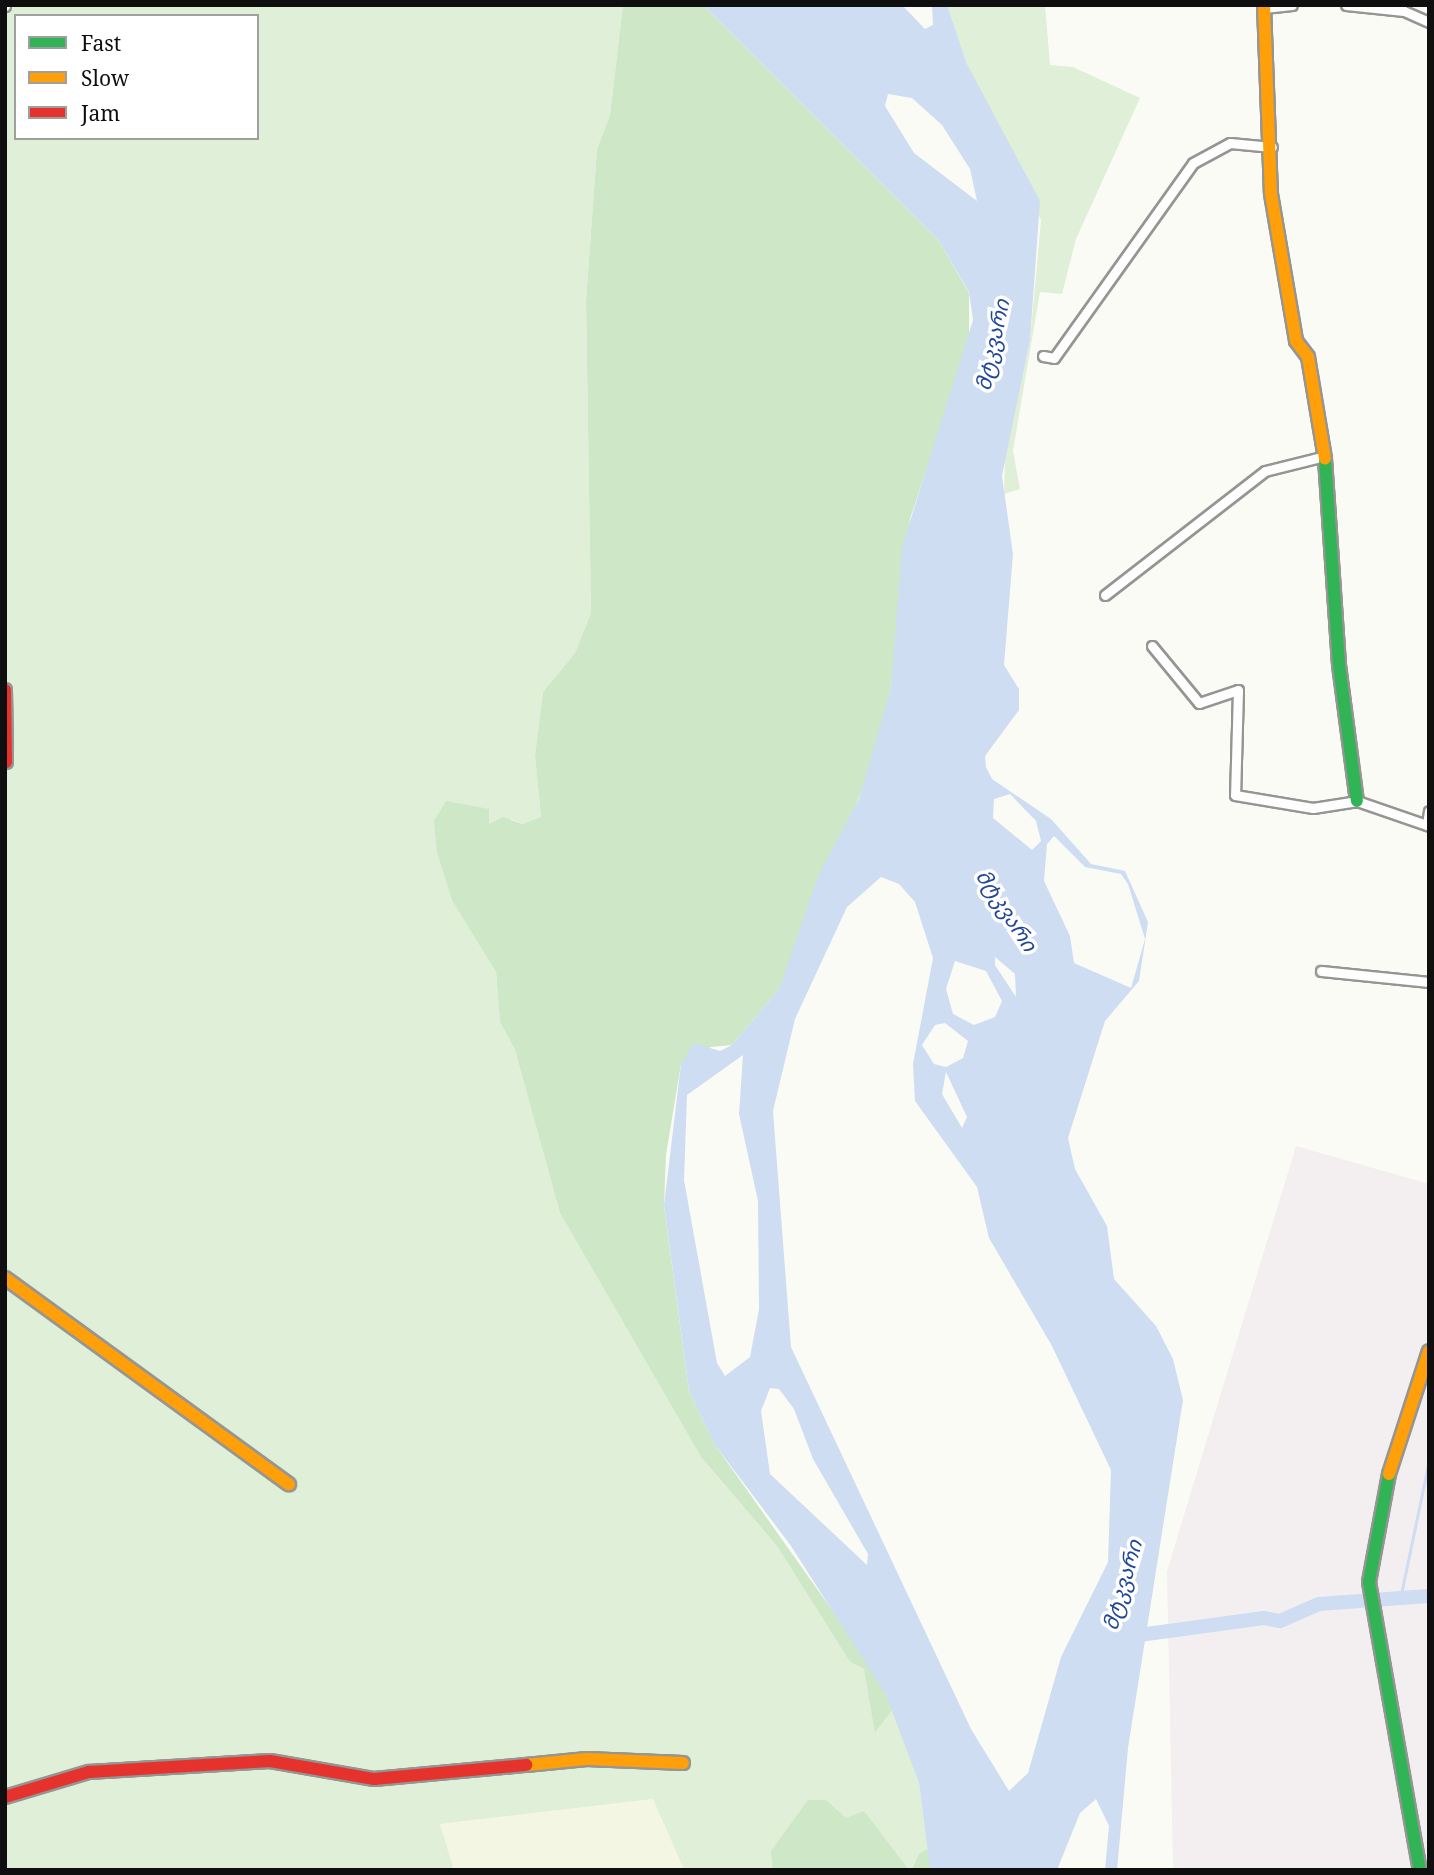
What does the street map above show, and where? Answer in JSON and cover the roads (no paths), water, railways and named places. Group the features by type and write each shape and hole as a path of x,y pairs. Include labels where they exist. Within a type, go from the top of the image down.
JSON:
{"street":[{"path":"1292,5 1264,7 1273,147 1271,194 1296,341 1308,357 1325,456 1339,665 1357,801"},
{"path":"1346,5 1404,11 1429,22"},
{"path":"1043,356 1054,358 1193,163 1230,144 1273,147"},
{"path":"1105,595 1265,471 1325,456"},
{"path":"1152,646 1199,703 1238,690 1235,795 1313,808 1357,801 1428,825 1429,811"},
{"path":"5,690 6,762"},
{"path":"1321,971 1429,982"},
{"path":"5,1278 289,1484"},
{"path":"1420,1870 1371,1615 1369,1582 1388,1476 1429,1351"},
{"path":"5,1797 89,1772 270,1761 374,1779 587,1759 683,1763"}],"water":[{"name":"მტკვარი","path":"703,5 902,5 925,29 933,25 932,5 947,5 967,64 1040,201 1030,340 1002,476 1013,554 1004,665 1019,689 1019,710 985,756 986,767 992,779 1051,819 1091,864 1125,871 1148,922 1139,981 1105,1021 1068,1138 1075,1169 1107,1226 1114,1279 1156,1326 1173,1359 1183,1400 1128,1748 1117,1870 1105,1870 1109,1826 1096,1799 1080,1813 1057,1870 930,1870 919,1783 886,1695 791,1546 715,1445 689,1391 664,1205 681,1064 694,1043 720,1051 732,1045 779,989 819,874 859,799 891,688 902,547 973,320 969,292 939,241","holes":["888,94 912,98 942,125 970,169 977,201 914,153 885,106","1010,794 1036,821 1041,841 1032,850 993,818 994,799","1054,836 1085,867 1121,874 1128,884 1145,939 1131,988 1074,963 1070,936 1044,881 1047,844","881,877 899,884 915,902 933,958 913,1064 915,1101 977,1187 989,1238 1052,1346 1111,1470 1108,1562 1061,1657 1028,1773 1009,1791 971,1729 791,1347 773,1111 795,1019 847,907","995,957 1015,974 1016,997 995,965","955,961 986,971 1002,1001 995,1017 974,1025 953,1014 946,989","945,1023 968,1041 963,1058 946,1067 934,1064 922,1045 935,1025","743,1055 739,1114 758,1201 759,1309 750,1357 725,1376 717,1363 684,1180 687,1095","946,1072 967,1117 962,1128 942,1094","770,1388 779,1389 794,1409 813,1459 868,1554 867,1565 770,1474 761,1411"]}],"waterway":[{"path":"1400,1599 1429,1460"},
{"path":"1132,1636 1264,1618 1280,1621 1319,1604 1429,1596"}]}
